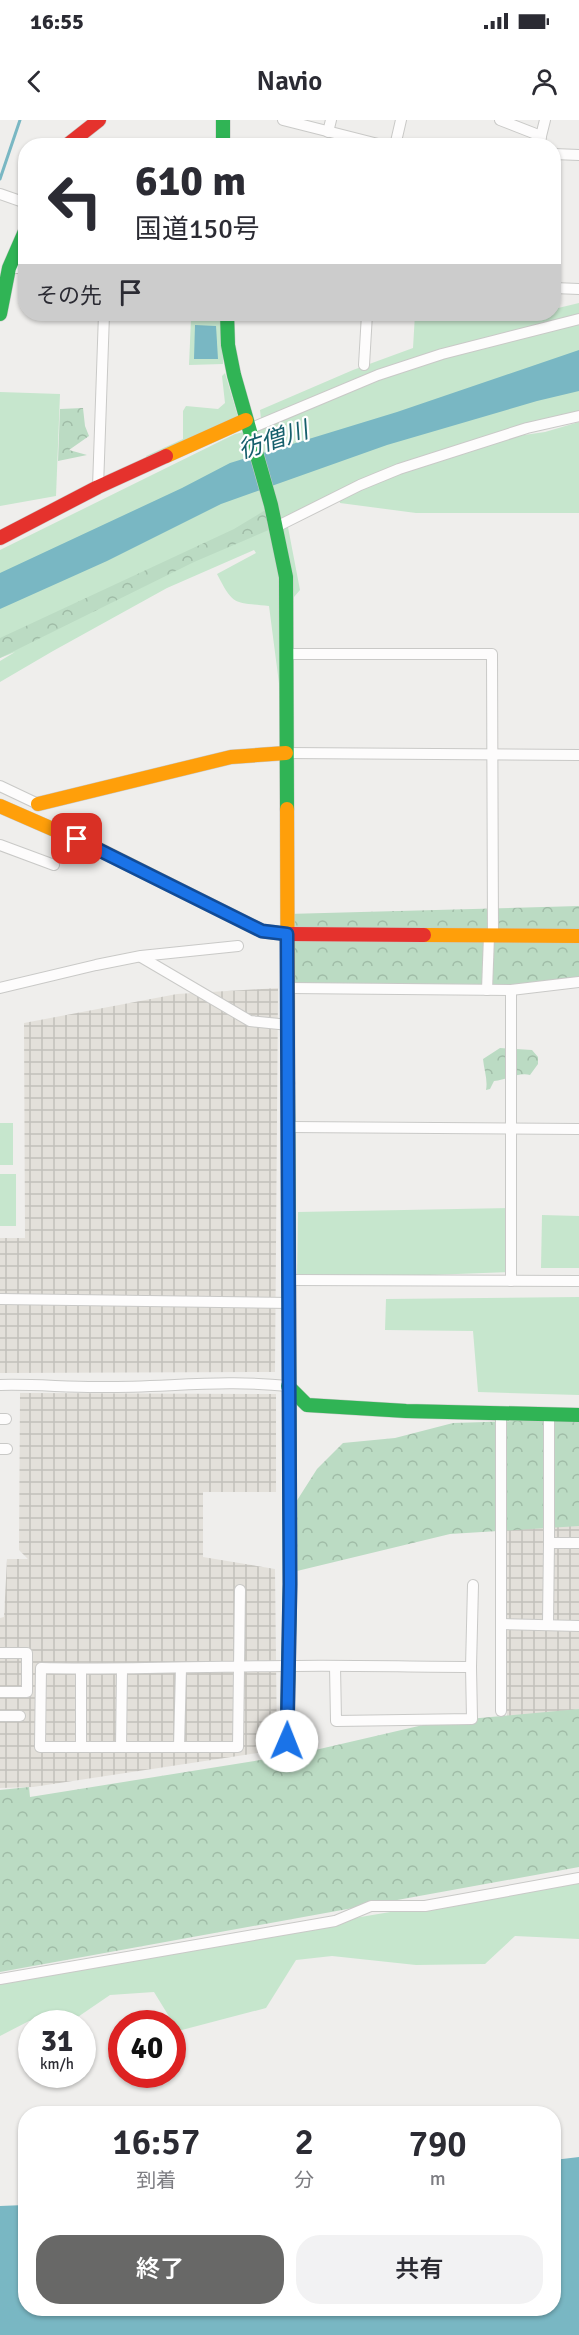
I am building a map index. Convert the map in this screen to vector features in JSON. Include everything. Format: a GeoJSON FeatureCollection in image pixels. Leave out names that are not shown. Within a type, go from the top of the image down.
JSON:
{"type":"FeatureCollection","features":[{"type":"Feature","properties":{"kind":"main road"},"geometry":{"type":"LineString","coordinates":[[76,138],[99,120]]}},
{"type":"Feature","properties":{"kind":"main road"},"geometry":{"type":"LineString","coordinates":[[223,120],[223,138]]}},
{"type":"Feature","properties":{"kind":"main road"},"geometry":{"type":"LineString","coordinates":[[0,314],[9,268],[18,247]]}},
{"type":"Feature","properties":{"kind":"main road"},"geometry":{"type":"LineString","coordinates":[[227,321],[228,346],[248,427],[278,526],[286,577],[290,1280],[288,1386],[290,1584],[287,1741]]}},
{"type":"Feature","properties":{"kind":"main road"},"geometry":{"type":"LineString","coordinates":[[0,538],[98,487],[248,427]]}},
{"type":"Feature","properties":{"kind":"main road"},"geometry":{"type":"LineString","coordinates":[[38,804],[231,758],[286,753]]}},
{"type":"Feature","properties":{"kind":"main road"},"geometry":{"type":"LineString","coordinates":[[0,806],[96,848],[262,931],[287,934],[579,936]]}},
{"type":"Feature","properties":{"kind":"main road"},"geometry":{"type":"LineString","coordinates":[[288,1386],[307,1405],[501,1414],[579,1415]]}},
{"type":"Feature","properties":{"kind":"street"},"geometry":{"type":"LineString","coordinates":[[283,120],[353,138]]}},
{"type":"Feature","properties":{"kind":"street"},"geometry":{"type":"LineString","coordinates":[[328,132],[331,120]]}},
{"type":"Feature","properties":{"kind":"street"},"geometry":{"type":"LineString","coordinates":[[397,138],[402,120]]}},
{"type":"Feature","properties":{"kind":"street"},"geometry":{"type":"LineString","coordinates":[[500,120],[535,138]]}},
{"type":"Feature","properties":{"kind":"street"},"geometry":{"type":"LineString","coordinates":[[542,138],[545,120]]}},
{"type":"Feature","properties":{"kind":"street"},"geometry":{"type":"LineString","coordinates":[[561,154],[579,155]]}},
{"type":"Feature","properties":{"kind":"street"},"geometry":{"type":"LineString","coordinates":[[0,194],[18,200]]}},
{"type":"Feature","properties":{"kind":"street"},"geometry":{"type":"LineString","coordinates":[[9,268],[18,268]]}},
{"type":"Feature","properties":{"kind":"street"},"geometry":{"type":"LineString","coordinates":[[561,288],[579,289]]}},
{"type":"Feature","properties":{"kind":"street"},"geometry":{"type":"LineString","coordinates":[[248,427],[389,372],[486,342],[579,319]]}},
{"type":"Feature","properties":{"kind":"street"},"geometry":{"type":"LineString","coordinates":[[98,487],[104,321]]}},
{"type":"Feature","properties":{"kind":"street"},"geometry":{"type":"LineString","coordinates":[[364,365],[367,321]]}},
{"type":"Feature","properties":{"kind":"street"},"geometry":{"type":"LineString","coordinates":[[278,526],[360,485],[399,469],[527,428],[579,416]]}},
{"type":"Feature","properties":{"kind":"street"},"geometry":{"type":"LineString","coordinates":[[286,654],[492,654],[491,936],[487,990]]}},
{"type":"Feature","properties":{"kind":"street"},"geometry":{"type":"LineString","coordinates":[[286,753],[579,755]]}},
{"type":"Feature","properties":{"kind":"street"},"geometry":{"type":"LineString","coordinates":[[0,786],[38,804]]}},
{"type":"Feature","properties":{"kind":"street"},"geometry":{"type":"LineString","coordinates":[[0,845],[54,865]]}},
{"type":"Feature","properties":{"kind":"street"},"geometry":{"type":"LineString","coordinates":[[0,988],[141,956],[238,946]]}},
{"type":"Feature","properties":{"kind":"street"},"geometry":{"type":"LineString","coordinates":[[141,956],[250,1021],[289,1025]]}},
{"type":"Feature","properties":{"kind":"street"},"geometry":{"type":"LineString","coordinates":[[288,988],[511,990],[579,982]]}},
{"type":"Feature","properties":{"kind":"street"},"geometry":{"type":"LineString","coordinates":[[511,990],[511,1281]]}},
{"type":"Feature","properties":{"kind":"street"},"geometry":{"type":"LineString","coordinates":[[289,1127],[579,1129]]}},
{"type":"Feature","properties":{"kind":"street"},"geometry":{"type":"LineString","coordinates":[[290,1280],[579,1281]]}},
{"type":"Feature","properties":{"kind":"street"},"geometry":{"type":"LineString","coordinates":[[0,1299],[290,1303]]}},
{"type":"Feature","properties":{"kind":"street"},"geometry":{"type":"LineString","coordinates":[[0,1385],[41,1384],[95,1387],[260,1383],[288,1386]]}},
{"type":"Feature","properties":{"kind":"street"},"geometry":{"type":"LineString","coordinates":[[501,1414],[501,1711]]}},
{"type":"Feature","properties":{"kind":"street"},"geometry":{"type":"LineString","coordinates":[[549,1415],[549,1623]]}},
{"type":"Feature","properties":{"kind":"street"},"geometry":{"type":"LineString","coordinates":[[549,1543],[579,1543]]}},
{"type":"Feature","properties":{"kind":"street"},"geometry":{"type":"LineString","coordinates":[[335,1666],[336,1721],[471,1719],[473,1585]]}},
{"type":"Feature","properties":{"kind":"street"},"geometry":{"type":"LineString","coordinates":[[240,1590],[240,1667],[238,1747],[40,1747],[40,1668],[122,1670],[181,1668],[240,1667],[287,1666],[471,1667]]}},
{"type":"Feature","properties":{"kind":"street"},"geometry":{"type":"LineString","coordinates":[[501,1624],[549,1623],[579,1626]]}},
{"type":"Feature","properties":{"kind":"street"},"geometry":{"type":"LineString","coordinates":[[0,1653],[27,1653],[27,1692],[0,1692]]}},
{"type":"Feature","properties":{"kind":"street"},"geometry":{"type":"LineString","coordinates":[[179,1747],[181,1668]]}},
{"type":"Feature","properties":{"kind":"street"},"geometry":{"type":"LineString","coordinates":[[81,1669],[81,1747]]}},
{"type":"Feature","properties":{"kind":"street"},"geometry":{"type":"LineString","coordinates":[[121,1747],[122,1670]]}},
{"type":"Feature","properties":{"kind":"street"},"geometry":{"type":"LineString","coordinates":[[0,1716],[20,1716]]}},
{"type":"Feature","properties":{"kind":"street"},"geometry":{"type":"LineString","coordinates":[[0,1979],[335,1921],[370,1906],[425,1906],[579,1878]]}},
{"type":"Feature","properties":{"kind":"shaded area"},"geometry":{"type":"Polygon","coordinates":[[[278,988],[275,1372],[0,1373],[0,1238],[25,1238],[24,1023],[177,994],[278,988]]]}},
{"type":"Feature","properties":{"kind":"shaded area"},"geometry":{"type":"Polygon","coordinates":[[[20,1393],[276,1394],[276,1492],[203,1492],[203,1557],[275,1569],[277,1750],[33,1787],[0,1788],[0,1618],[4,1617],[7,1559],[28,1559],[19,1550],[20,1393]]]}},
{"type":"Feature","properties":{"kind":"shaded area"},"geometry":{"type":"Polygon","coordinates":[[[579,1423],[579,1709],[507,1720],[506,1424],[579,1423]]]}},
{"type":"Feature","properties":{"kind":"green space"},"geometry":{"type":"Polygon","coordinates":[[[579,303],[579,417],[510,437],[545,432],[579,422],[579,513],[416,513],[340,503],[339,496],[287,522],[300,590],[294,597],[292,747],[280,691],[269,606],[236,601],[227,592],[217,574],[256,553],[254,550],[167,588],[0,682],[0,661],[15,652],[0,658],[0,550],[235,434],[262,428],[260,410],[353,370],[413,348],[415,321],[561,321],[561,307],[579,303]]]}},
{"type":"Feature","properties":{"kind":"green space"},"geometry":{"type":"Polygon","coordinates":[[[191,321],[222,321],[223,364],[189,365],[191,321]]]}},
{"type":"Feature","properties":{"kind":"green space"},"geometry":{"type":"Polygon","coordinates":[[[225,373],[238,417],[148,460],[146,456],[183,439],[183,411],[186,406],[218,409],[225,403],[222,376],[225,373]]]}},
{"type":"Feature","properties":{"kind":"green space"},"geometry":{"type":"Polygon","coordinates":[[[0,392],[60,394],[56,496],[0,506],[0,392]]]}},
{"type":"Feature","properties":{"kind":"green space"},"geometry":{"type":"Polygon","coordinates":[[[83,408],[85,426],[89,436],[69,450],[87,455],[58,461],[60,409],[83,408]]]}},
{"type":"Feature","properties":{"kind":"green space"},"geometry":{"type":"Polygon","coordinates":[[[272,506],[278,526],[194,562],[0,658],[0,638],[234,529],[272,506]]]}},
{"type":"Feature","properties":{"kind":"green space"},"geometry":{"type":"Polygon","coordinates":[[[579,906],[579,980],[511,986],[289,988],[287,914],[579,906]]]}},
{"type":"Feature","properties":{"kind":"green space"},"geometry":{"type":"Polygon","coordinates":[[[500,1048],[532,1050],[538,1057],[538,1064],[530,1075],[494,1081],[490,1089],[486,1090],[483,1059],[500,1048]]]}},
{"type":"Feature","properties":{"kind":"green space"},"geometry":{"type":"Polygon","coordinates":[[[0,1123],[13,1123],[13,1165],[0,1165],[0,1123]]]}},
{"type":"Feature","properties":{"kind":"green space"},"geometry":{"type":"Polygon","coordinates":[[[0,1174],[16,1174],[16,1226],[0,1226],[0,1174]]]}},
{"type":"Feature","properties":{"kind":"green space"},"geometry":{"type":"Polygon","coordinates":[[[511,1208],[511,1272],[297,1280],[298,1212],[511,1208]]]}},
{"type":"Feature","properties":{"kind":"green space"},"geometry":{"type":"Polygon","coordinates":[[[542,1215],[579,1216],[579,1268],[541,1268],[542,1215]]]}},
{"type":"Feature","properties":{"kind":"green space"},"geometry":{"type":"Polygon","coordinates":[[[579,1297],[579,1395],[478,1392],[473,1331],[385,1330],[386,1299],[579,1297]]]}},
{"type":"Feature","properties":{"kind":"green space"},"geometry":{"type":"Polygon","coordinates":[[[579,1419],[579,1526],[450,1534],[297,1571],[289,1513],[317,1469],[343,1443],[395,1438],[453,1423],[579,1419]]]}},
{"type":"Feature","properties":{"kind":"green space"},"geometry":{"type":"Polygon","coordinates":[[[579,1709],[579,1867],[0,1972],[0,1790],[29,1787],[30,1797],[298,1754],[436,1722],[579,1709]]]}},
{"type":"Feature","properties":{"kind":"green space"},"geometry":{"type":"Polygon","coordinates":[[[579,1880],[579,1939],[515,1936],[485,1964],[416,1965],[332,1956],[296,1960],[266,2008],[186,2029],[186,2010],[165,2010],[154,1992],[110,1995],[88,2010],[18,2010],[18,2027],[0,2036],[0,1978],[579,1880]]]}},
{"type":"Feature","properties":{"kind":"water"},"geometry":{"type":"Polygon","coordinates":[[[195,325],[216,326],[218,359],[194,359],[195,325]]]}},
{"type":"Feature","properties":{"kind":"water"},"geometry":{"type":"Polygon","coordinates":[[[579,350],[579,391],[387,445],[221,504],[107,561],[0,609],[0,573],[182,488],[230,463],[397,412],[579,350]]]}},
{"type":"Feature","properties":{"kind":"water"},"geometry":{"type":"Polygon","coordinates":[[[579,2157],[579,2335],[0,2335],[0,2206],[18,2205],[18,2316],[561,2316],[561,2159],[579,2157]]]}},
{"type":"Feature","properties":{"kind":"waterway"},"geometry":{"type":"LineString","coordinates":[[0,179],[20,120]]}},
{"type":"Feature","properties":{"kind":"traffic: fast"},"geometry":{"type":"LineString","coordinates":[[223,120],[223,138]]}},
{"type":"Feature","properties":{"kind":"traffic: fast"},"geometry":{"type":"LineString","coordinates":[[0,314],[9,268],[18,247]]}},
{"type":"Feature","properties":{"kind":"traffic: fast"},"geometry":{"type":"LineString","coordinates":[[227,321],[228,345],[234,375],[271,505],[286,577],[287,809]]}},
{"type":"Feature","properties":{"kind":"traffic: fast"},"geometry":{"type":"LineString","coordinates":[[287,1741],[290,1584],[288,1083]]}},
{"type":"Feature","properties":{"kind":"traffic: fast"},"geometry":{"type":"LineString","coordinates":[[288,1386],[307,1405],[406,1411],[579,1415]]}},
{"type":"Feature","properties":{"kind":"traffic: slow"},"geometry":{"type":"LineString","coordinates":[[166,456],[246,420]]}},
{"type":"Feature","properties":{"kind":"traffic: slow"},"geometry":{"type":"LineString","coordinates":[[38,804],[231,757],[286,753]]}},
{"type":"Feature","properties":{"kind":"traffic: slow"},"geometry":{"type":"LineString","coordinates":[[0,806],[96,848],[262,931],[287,934]]}},
{"type":"Feature","properties":{"kind":"traffic: slow"},"geometry":{"type":"LineString","coordinates":[[287,809],[288,1083]]}},
{"type":"Feature","properties":{"kind":"traffic: slow"},"geometry":{"type":"LineString","coordinates":[[424,935],[579,936]]}},
{"type":"Feature","properties":{"kind":"traffic: jam"},"geometry":{"type":"LineString","coordinates":[[76,138],[99,120]]}},
{"type":"Feature","properties":{"kind":"traffic: jam"},"geometry":{"type":"LineString","coordinates":[[0,538],[98,487],[166,456]]}},
{"type":"Feature","properties":{"kind":"traffic: jam"},"geometry":{"type":"LineString","coordinates":[[287,934],[424,935]]}},
{"type":"Feature","properties":{"kind":"route"},"geometry":{"type":"LineString","coordinates":[[77,839],[262,931],[287,934],[290,1584],[287,1741]]}},
{"type":"Feature","properties":{"kind":"water label","name":"彷僧川"},"geometry":{"type":"Point","coordinates":[273,440]}}]}
